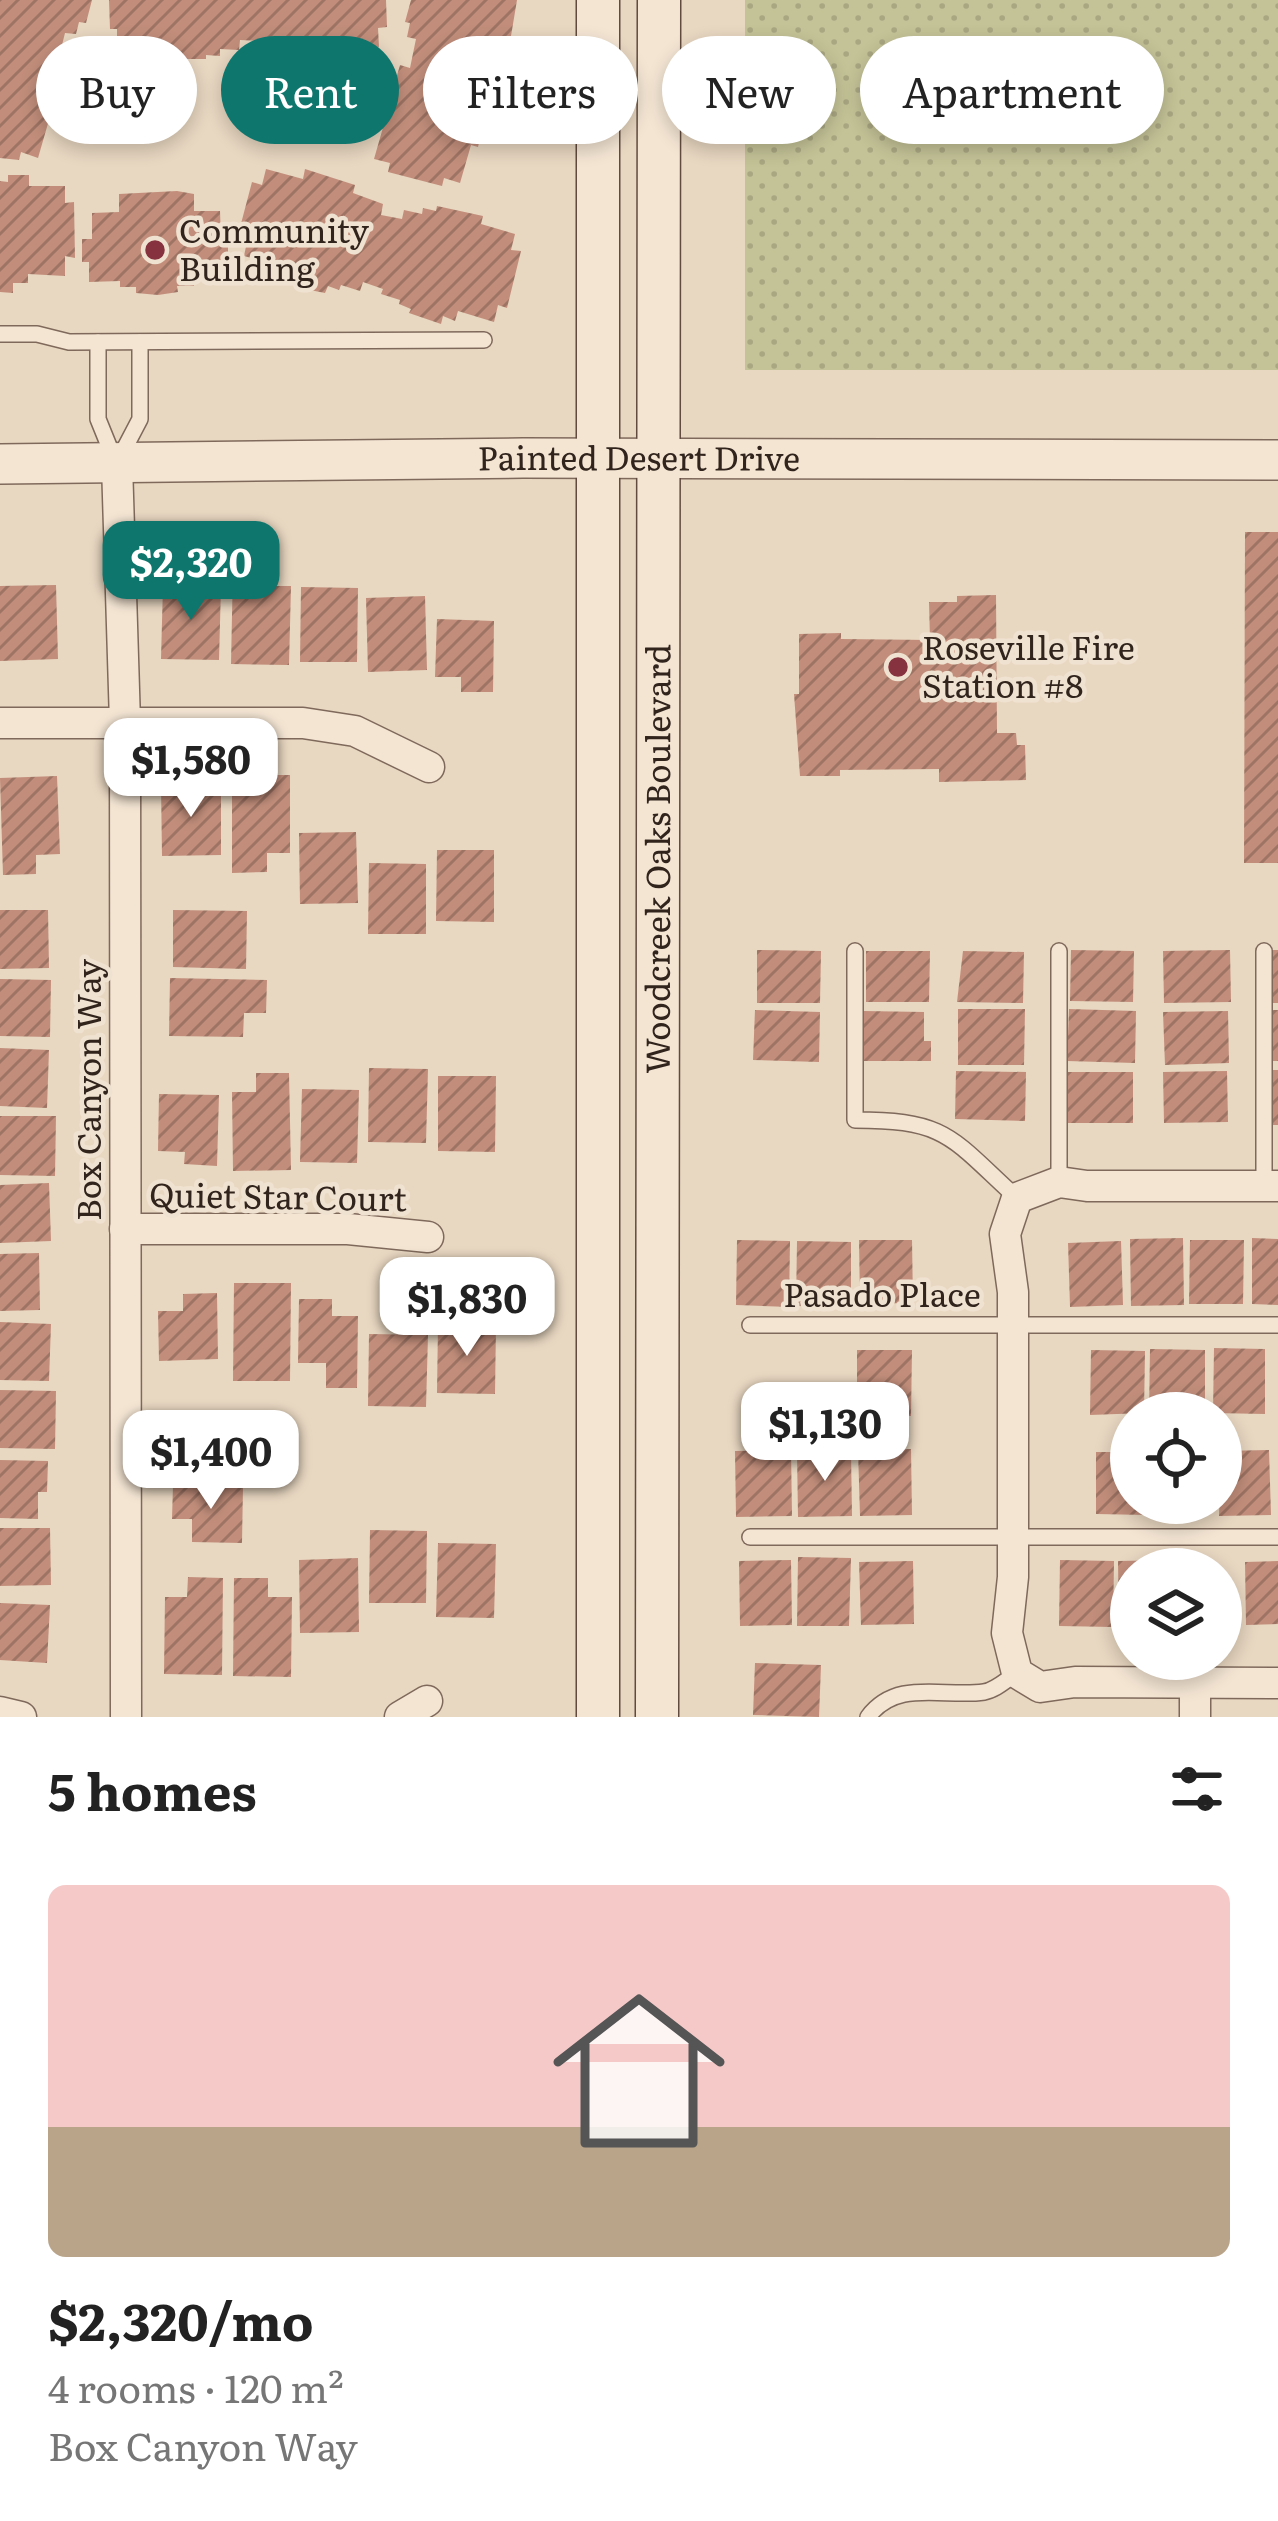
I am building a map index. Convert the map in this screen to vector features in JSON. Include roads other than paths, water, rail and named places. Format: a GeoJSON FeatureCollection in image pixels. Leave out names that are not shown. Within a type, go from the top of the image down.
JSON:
{"type":"FeatureCollection","features":[{"type":"Feature","properties":{"kind":"main road","name":"Woodcreek Oaks Boulevard"},"geometry":{"type":"LineString","coordinates":[[598,0],[598,1717]]}},
{"type":"Feature","properties":{"kind":"main road","name":"Woodcreek Oaks Boulevard"},"geometry":{"type":"LineString","coordinates":[[657,1717],[659,0]]}},
{"type":"Feature","properties":{"kind":"street","name":"Painted Desert Drive"},"geometry":{"type":"LineString","coordinates":[[0,464],[1278,460]]}},
{"type":"Feature","properties":{"kind":"street","name":"Box Canyon Way"},"geometry":{"type":"LineString","coordinates":[[117,464],[125,722],[126,1717]]}},
{"type":"Feature","properties":{"kind":"street"},"geometry":{"type":"LineString","coordinates":[[0,722],[303,723],[356,731],[429,767]]}},
{"type":"Feature","properties":{"kind":"street"},"geometry":{"type":"LineString","coordinates":[[1271,1186],[1059,1182],[1016,1198],[1005,1234],[1013,1325],[1013,1537],[1007,1634],[1017,1673],[1040,1687],[1075,1682],[1278,1683]]}},
{"type":"Feature","properties":{"kind":"street","name":"Quiet Star Court"},"geometry":{"type":"LineString","coordinates":[[125,1229],[348,1229],[428,1237]]}},
{"type":"Feature","properties":{"kind":"street"},"geometry":{"type":"LineString","coordinates":[[1195,1683],[1195,1717]]}},
{"type":"Feature","properties":{"kind":"street"},"geometry":{"type":"LineString","coordinates":[[400,1717],[427,1700]]}},
{"type":"Feature","properties":{"kind":"street"},"geometry":{"type":"LineString","coordinates":[[0,1712],[21,1717]]}},
{"type":"Feature","properties":{"kind":"lane"},"geometry":{"type":"LineString","coordinates":[[0,334],[98,342],[484,340]]}},
{"type":"Feature","properties":{"kind":"lane"},"geometry":{"type":"LineString","coordinates":[[98,342],[98,419],[117,464]]}},
{"type":"Feature","properties":{"kind":"lane"},"geometry":{"type":"LineString","coordinates":[[117,464],[140,419],[140,342]]}},
{"type":"Feature","properties":{"kind":"lane"},"geometry":{"type":"LineString","coordinates":[[855,951],[855,1120],[903,1120],[929,1126],[947,1135],[1016,1198]]}},
{"type":"Feature","properties":{"kind":"lane"},"geometry":{"type":"LineString","coordinates":[[1059,951],[1059,1182]]}},
{"type":"Feature","properties":{"kind":"lane"},"geometry":{"type":"LineString","coordinates":[[1264,951],[1271,1186]]}},
{"type":"Feature","properties":{"kind":"lane","name":"Pasado Place"},"geometry":{"type":"LineString","coordinates":[[750,1325],[1278,1325]]}},
{"type":"Feature","properties":{"kind":"lane"},"geometry":{"type":"LineString","coordinates":[[750,1537],[1278,1537]]}},
{"type":"Feature","properties":{"kind":"lane"},"geometry":{"type":"LineString","coordinates":[[868,1717],[892,1696],[989,1692],[1017,1673]]}},
{"type":"Feature","properties":{"kind":"place","name":"Community Building"},"geometry":{"type":"Point","coordinates":[155,250]}},
{"type":"Feature","properties":{"kind":"place","name":"Roseville Fire Station #8"},"geometry":{"type":"Point","coordinates":[898,667]}}]}
